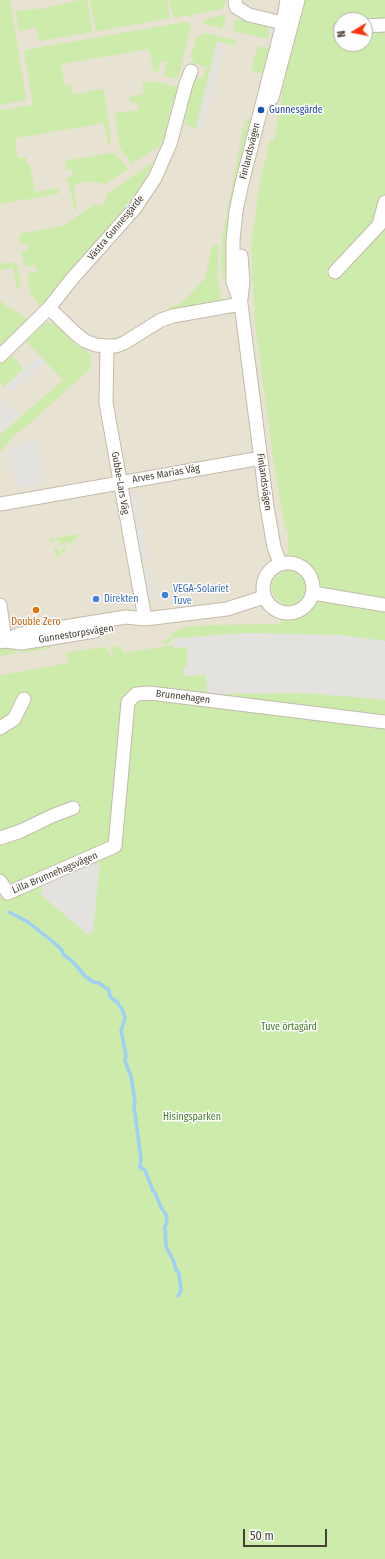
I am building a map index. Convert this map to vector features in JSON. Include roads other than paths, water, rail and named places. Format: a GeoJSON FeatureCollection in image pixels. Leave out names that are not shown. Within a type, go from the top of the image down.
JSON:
{"type":"FeatureCollection","features":[{"type":"Feature","properties":{"kind":"street"},"geometry":{"type":"LineString","coordinates":[[235,0],[236,7],[249,15],[283,23]]}},
{"type":"Feature","properties":{"kind":"street","name":"Finlandsvägen"},"geometry":{"type":"LineString","coordinates":[[241,304],[233,282],[233,240],[236,211],[252,141],[283,23],[287,0]]}},
{"type":"Feature","properties":{"kind":"street","name":"Finlandsvägen"},"geometry":{"type":"LineString","coordinates":[[280,563],[274,547],[241,304],[243,281],[241,260],[244,215],[257,155],[298,0]]}},
{"type":"Feature","properties":{"kind":"street"},"geometry":{"type":"LineString","coordinates":[[373,26],[385,25]]}},
{"type":"Feature","properties":{"kind":"street","name":"Västra Gunnesgärde"},"geometry":{"type":"LineString","coordinates":[[0,356],[49,308],[71,280],[135,208],[155,178],[170,144],[186,84],[191,71]]}},
{"type":"Feature","properties":{"kind":"street"},"geometry":{"type":"LineString","coordinates":[[335,272],[382,228],[385,202]]}},
{"type":"Feature","properties":{"kind":"street"},"geometry":{"type":"LineString","coordinates":[[49,308],[85,341],[96,345],[116,346],[124,343],[161,320],[173,316],[241,304]]}},
{"type":"Feature","properties":{"kind":"street","name":"Gubbe-Lars Väg"},"geometry":{"type":"LineString","coordinates":[[108,346],[106,403],[145,619]]}},
{"type":"Feature","properties":{"kind":"street","name":"Arves Marias Väg"},"geometry":{"type":"LineString","coordinates":[[0,504],[261,458]]}},
{"type":"Feature","properties":{"kind":"street"},"geometry":{"type":"LineString","coordinates":[[290,562],[305,569],[311,578],[312,593],[310,600],[303,608],[293,613],[282,613],[272,608],[264,597],[262,589],[264,578],[270,569],[280,563],[290,562]]}},
{"type":"Feature","properties":{"kind":"street"},"geometry":{"type":"LineString","coordinates":[[312,593],[385,605]]}},
{"type":"Feature","properties":{"kind":"street","name":"Gunnestorpsvägen"},"geometry":{"type":"LineString","coordinates":[[3,641],[21,643],[127,626],[145,619],[227,609],[264,597]]}},
{"type":"Feature","properties":{"kind":"street"},"geometry":{"type":"LineString","coordinates":[[0,605],[3,641]]}},
{"type":"Feature","properties":{"kind":"street","name":"Brunnehagen"},"geometry":{"type":"LineString","coordinates":[[115,846],[128,702],[136,694],[150,693],[385,722]]}},
{"type":"Feature","properties":{"kind":"street"},"geometry":{"type":"LineString","coordinates":[[0,728],[14,719],[24,700]]}},
{"type":"Feature","properties":{"kind":"street"},"geometry":{"type":"LineString","coordinates":[[0,838],[21,831],[73,808]]}},
{"type":"Feature","properties":{"kind":"street","name":"Lilla Brunnehagsvägen"},"geometry":{"type":"LineString","coordinates":[[0,880],[8,893],[115,846]]}},
{"type":"Feature","properties":{"kind":"waterway"},"geometry":{"type":"LineString","coordinates":[[9,912],[28,922],[61,949],[64,955],[72,961],[85,976],[109,990],[110,997],[117,1002],[123,1011],[125,1018],[121,1031],[126,1055],[125,1061],[131,1076],[135,1102],[134,1106],[141,1159],[140,1167],[145,1170],[153,1191],[166,1214],[166,1246],[174,1262],[176,1270],[179,1273],[181,1291],[178,1296]]}},
{"type":"Feature","properties":{"kind":"place","name":"Gunnesgärde"},"geometry":{"type":"Point","coordinates":[261,110]}},
{"type":"Feature","properties":{"kind":"place","name":"VEGA-Solariet Tuve"},"geometry":{"type":"Point","coordinates":[165,595]}},
{"type":"Feature","properties":{"kind":"place","name":"Direkten"},"geometry":{"type":"Point","coordinates":[96,599]}},
{"type":"Feature","properties":{"kind":"place","name":"Double Zero"},"geometry":{"type":"Point","coordinates":[36,610]}},
{"type":"Feature","properties":{"kind":"park label","name":"Tuve örtagård"},"geometry":{"type":"Point","coordinates":[289,1027]}},
{"type":"Feature","properties":{"kind":"park label","name":"Hisingsparken"},"geometry":{"type":"Point","coordinates":[192,1117]}}]}
